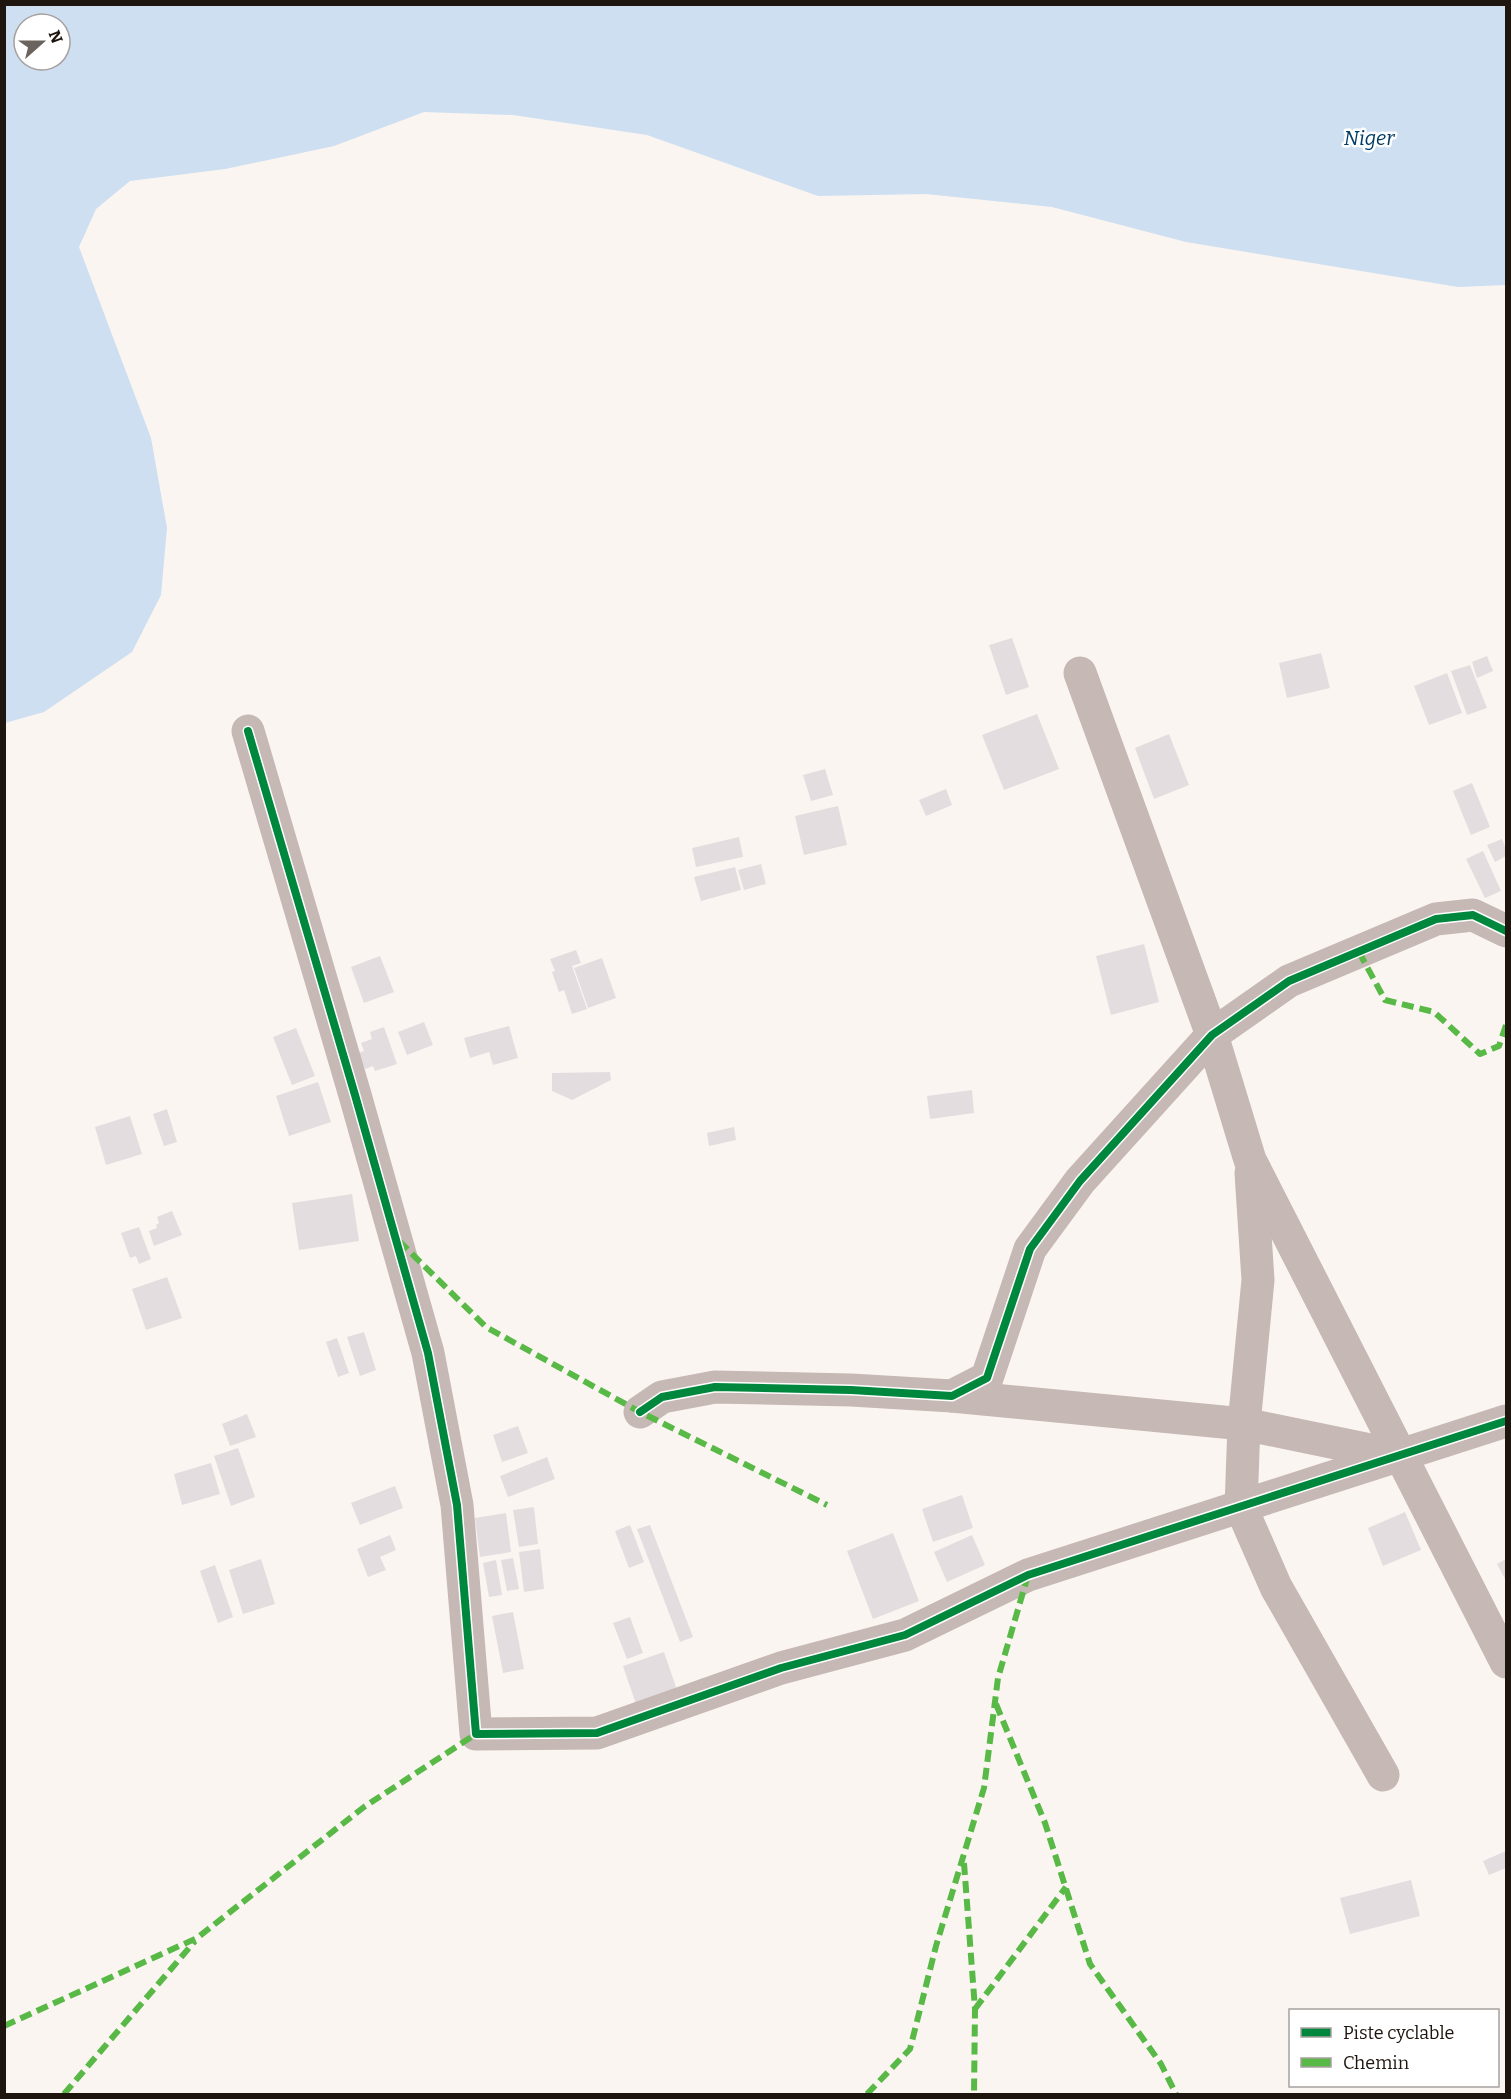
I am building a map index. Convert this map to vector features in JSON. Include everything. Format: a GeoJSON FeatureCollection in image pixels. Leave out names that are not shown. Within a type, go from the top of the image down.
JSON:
{"type":"FeatureCollection","features":[{"type":"Feature","properties":{"kind":"street"},"geometry":{"type":"LineString","coordinates":[[1080,673],[1212,1035],[1250,1160],[1506,1662]]}},
{"type":"Feature","properties":{"kind":"street"},"geometry":{"type":"LineString","coordinates":[[248,731],[356,1095],[428,1353],[457,1505],[476,1734],[597,1733],[781,1668],[904,1635],[1028,1575],[1506,1421]]}},
{"type":"Feature","properties":{"kind":"street"},"geometry":{"type":"LineString","coordinates":[[952,1395],[987,1378],[1030,1249],[1036,1240],[1080,1181],[1212,1035],[1289,981],[1436,919],[1473,915],[1506,931]]}},
{"type":"Feature","properties":{"kind":"street"},"geometry":{"type":"LineString","coordinates":[[1250,1160],[1258,1280],[1244,1424],[1241,1507],[1276,1587],[1383,1775]]}},
{"type":"Feature","properties":{"kind":"street"},"geometry":{"type":"LineString","coordinates":[[640,1412],[662,1398],[716,1387],[952,1395],[1244,1424],[1401,1456]]}},
{"type":"Feature","properties":{"kind":"water","name":"Niger"},"geometry":{"type":"Polygon","coordinates":[[[5,4],[1506,5],[1506,285],[1458,287],[1186,242],[1052,207],[926,194],[818,196],[647,135],[513,115],[424,112],[334,146],[225,169],[130,181],[96,209],[79,247],[151,438],[167,528],[161,595],[132,652],[44,712],[5,723],[5,4]]]}},
{"type":"Feature","properties":{"kind":"building"},"geometry":{"type":"Polygon","coordinates":[[[1012,638],[1029,687],[1006,695],[989,645],[1012,638]]]}},
{"type":"Feature","properties":{"kind":"building"},"geometry":{"type":"Polygon","coordinates":[[[1321,653],[1330,688],[1287,698],[1279,663],[1321,653]]]}},
{"type":"Feature","properties":{"kind":"building"},"geometry":{"type":"Polygon","coordinates":[[[1487,656],[1493,671],[1477,678],[1472,662],[1487,656]]]}},
{"type":"Feature","properties":{"kind":"building"},"geometry":{"type":"Polygon","coordinates":[[[1470,665],[1487,708],[1467,715],[1451,671],[1470,665]]]}},
{"type":"Feature","properties":{"kind":"building"},"geometry":{"type":"Polygon","coordinates":[[[1447,673],[1462,713],[1429,725],[1414,686],[1447,673]]]}},
{"type":"Feature","properties":{"kind":"building"},"geometry":{"type":"Polygon","coordinates":[[[1037,714],[1059,769],[1004,790],[982,735],[1037,714]]]}},
{"type":"Feature","properties":{"kind":"building"},"geometry":{"type":"Polygon","coordinates":[[[1169,734],[1189,785],[1154,799],[1135,748],[1169,734]]]}},
{"type":"Feature","properties":{"kind":"building"},"geometry":{"type":"Polygon","coordinates":[[[825,769],[833,795],[811,801],[803,775],[825,769]]]}},
{"type":"Feature","properties":{"kind":"building"},"geometry":{"type":"Polygon","coordinates":[[[1472,783],[1490,827],[1471,835],[1453,791],[1472,783]]]}},
{"type":"Feature","properties":{"kind":"building"},"geometry":{"type":"Polygon","coordinates":[[[946,789],[952,805],[926,816],[919,800],[946,789]]]}},
{"type":"Feature","properties":{"kind":"building"},"geometry":{"type":"Polygon","coordinates":[[[838,806],[847,845],[804,855],[795,816],[838,806]]]}},
{"type":"Feature","properties":{"kind":"building"},"geometry":{"type":"Polygon","coordinates":[[[739,837],[743,857],[696,867],[692,848],[739,837]]]}},
{"type":"Feature","properties":{"kind":"building"},"geometry":{"type":"Polygon","coordinates":[[[1502,839],[1506,856],[1495,862],[1487,845],[1502,839]]]}},
{"type":"Feature","properties":{"kind":"building"},"geometry":{"type":"Polygon","coordinates":[[[1483,851],[1501,891],[1485,898],[1466,859],[1483,851]]]}},
{"type":"Feature","properties":{"kind":"building"},"geometry":{"type":"Polygon","coordinates":[[[761,864],[766,884],[744,890],[738,870],[761,864]]]}},
{"type":"Feature","properties":{"kind":"building"},"geometry":{"type":"Polygon","coordinates":[[[735,867],[741,890],[701,901],[694,877],[735,867]]]}},
{"type":"Feature","properties":{"kind":"building"},"geometry":{"type":"Polygon","coordinates":[[[1144,944],[1159,1002],[1111,1015],[1096,956],[1144,944]]]}},
{"type":"Feature","properties":{"kind":"building"},"geometry":{"type":"Polygon","coordinates":[[[576,950],[581,963],[572,966],[587,1009],[572,1014],[564,990],[559,992],[550,959],[576,950]]]}},
{"type":"Feature","properties":{"kind":"building"},"geometry":{"type":"Polygon","coordinates":[[[380,956],[394,992],[364,1003],[351,967],[380,956]]]}},
{"type":"Feature","properties":{"kind":"building"},"geometry":{"type":"Polygon","coordinates":[[[602,958],[616,998],[588,1008],[574,968],[602,958]]]}},
{"type":"Feature","properties":{"kind":"building"},"geometry":{"type":"Polygon","coordinates":[[[424,1022],[433,1045],[407,1055],[398,1032],[424,1022]]]}},
{"type":"Feature","properties":{"kind":"building"},"geometry":{"type":"Polygon","coordinates":[[[509,1026],[518,1058],[493,1065],[489,1052],[470,1058],[464,1038],[509,1026]]]}},
{"type":"Feature","properties":{"kind":"building"},"geometry":{"type":"Polygon","coordinates":[[[384,1027],[397,1064],[375,1071],[373,1066],[365,1069],[358,1053],[364,1051],[361,1043],[372,1039],[370,1032],[384,1027]]]}},
{"type":"Feature","properties":{"kind":"building"},"geometry":{"type":"Polygon","coordinates":[[[296,1028],[315,1076],[292,1085],[273,1037],[296,1028]]]}},
{"type":"Feature","properties":{"kind":"building"},"geometry":{"type":"Polygon","coordinates":[[[610,1072],[611,1080],[572,1100],[552,1091],[552,1073],[610,1072]]]}},
{"type":"Feature","properties":{"kind":"building"},"geometry":{"type":"Polygon","coordinates":[[[318,1082],[331,1122],[289,1136],[276,1096],[318,1082]]]}},
{"type":"Feature","properties":{"kind":"building"},"geometry":{"type":"Polygon","coordinates":[[[972,1090],[974,1113],[930,1119],[927,1096],[972,1090]]]}},
{"type":"Feature","properties":{"kind":"building"},"geometry":{"type":"Polygon","coordinates":[[[167,1109],[177,1142],[164,1146],[153,1114],[167,1109]]]}},
{"type":"Feature","properties":{"kind":"building"},"geometry":{"type":"Polygon","coordinates":[[[130,1116],[142,1154],[106,1165],[95,1127],[130,1116]]]}},
{"type":"Feature","properties":{"kind":"building"},"geometry":{"type":"Polygon","coordinates":[[[734,1127],[736,1140],[709,1146],[707,1133],[734,1127]]]}},
{"type":"Feature","properties":{"kind":"building"},"geometry":{"type":"Polygon","coordinates":[[[352,1194],[359,1241],[299,1250],[292,1203],[352,1194]]]}},
{"type":"Feature","properties":{"kind":"building"},"geometry":{"type":"Polygon","coordinates":[[[172,1211],[182,1235],[154,1246],[149,1231],[157,1228],[156,1225],[159,1223],[157,1217],[172,1211]]]}},
{"type":"Feature","properties":{"kind":"building"},"geometry":{"type":"Polygon","coordinates":[[[139,1227],[151,1259],[139,1264],[136,1256],[130,1258],[121,1233],[139,1227]]]}},
{"type":"Feature","properties":{"kind":"building"},"geometry":{"type":"Polygon","coordinates":[[[167,1277],[182,1318],[146,1330],[132,1289],[167,1277]]]}},
{"type":"Feature","properties":{"kind":"building"},"geometry":{"type":"Polygon","coordinates":[[[364,1332],[376,1370],[360,1376],[347,1337],[364,1332]]]}},
{"type":"Feature","properties":{"kind":"building"},"geometry":{"type":"Polygon","coordinates":[[[337,1338],[349,1373],[338,1377],[326,1342],[337,1338]]]}},
{"type":"Feature","properties":{"kind":"building"},"geometry":{"type":"Polygon","coordinates":[[[247,1414],[256,1437],[230,1446],[222,1424],[247,1414]]]}},
{"type":"Feature","properties":{"kind":"building"},"geometry":{"type":"Polygon","coordinates":[[[518,1426],[528,1453],[502,1462],[493,1435],[518,1426]]]}},
{"type":"Feature","properties":{"kind":"building"},"geometry":{"type":"Polygon","coordinates":[[[238,1448],[255,1497],[231,1506],[214,1456],[238,1448]]]}},
{"type":"Feature","properties":{"kind":"building"},"geometry":{"type":"Polygon","coordinates":[[[547,1457],[555,1479],[508,1497],[500,1476],[547,1457]]]}},
{"type":"Feature","properties":{"kind":"building"},"geometry":{"type":"Polygon","coordinates":[[[211,1463],[220,1494],[182,1505],[174,1474],[211,1463]]]}},
{"type":"Feature","properties":{"kind":"building"},"geometry":{"type":"Polygon","coordinates":[[[395,1486],[403,1508],[360,1525],[351,1503],[395,1486]]]}},
{"type":"Feature","properties":{"kind":"building"},"geometry":{"type":"Polygon","coordinates":[[[962,1495],[973,1528],[933,1542],[922,1509],[962,1495]]]}},
{"type":"Feature","properties":{"kind":"building"},"geometry":{"type":"Polygon","coordinates":[[[534,1507],[538,1544],[519,1547],[513,1510],[534,1507]]]}},
{"type":"Feature","properties":{"kind":"building"},"geometry":{"type":"Polygon","coordinates":[[[1405,1512],[1421,1550],[1383,1566],[1368,1528],[1405,1512]]]}},
{"type":"Feature","properties":{"kind":"building"},"geometry":{"type":"Polygon","coordinates":[[[506,1513],[511,1552],[480,1557],[475,1518],[506,1513]]]}},
{"type":"Feature","properties":{"kind":"building"},"geometry":{"type":"Polygon","coordinates":[[[630,1525],[644,1562],[629,1568],[615,1531],[630,1525]]]}},
{"type":"Feature","properties":{"kind":"building"},"geometry":{"type":"Polygon","coordinates":[[[650,1525],[693,1637],[680,1642],[637,1529],[650,1525]]]}},
{"type":"Feature","properties":{"kind":"building"},"geometry":{"type":"Polygon","coordinates":[[[893,1533],[919,1601],[873,1619],[847,1551],[893,1533]]]}},
{"type":"Feature","properties":{"kind":"building"},"geometry":{"type":"Polygon","coordinates":[[[390,1535],[396,1550],[380,1557],[386,1570],[368,1577],[357,1549],[390,1535]]]}},
{"type":"Feature","properties":{"kind":"building"},"geometry":{"type":"Polygon","coordinates":[[[972,1535],[985,1565],[947,1582],[934,1552],[972,1535]]]}},
{"type":"Feature","properties":{"kind":"building"},"geometry":{"type":"Polygon","coordinates":[[[540,1549],[544,1589],[524,1592],[519,1552],[540,1549]]]}},
{"type":"Feature","properties":{"kind":"building"},"geometry":{"type":"Polygon","coordinates":[[[513,1558],[519,1589],[507,1591],[501,1560],[513,1558]]]}},
{"type":"Feature","properties":{"kind":"building"},"geometry":{"type":"Polygon","coordinates":[[[261,1559],[275,1604],[243,1614],[229,1570],[261,1559]]]}},
{"type":"Feature","properties":{"kind":"building"},"geometry":{"type":"Polygon","coordinates":[[[1506,1559],[1506,1581],[1497,1564],[1506,1559]]]}},
{"type":"Feature","properties":{"kind":"building"},"geometry":{"type":"Polygon","coordinates":[[[496,1560],[502,1595],[489,1597],[483,1563],[496,1560]]]}},
{"type":"Feature","properties":{"kind":"building"},"geometry":{"type":"Polygon","coordinates":[[[215,1565],[233,1617],[218,1623],[200,1571],[215,1565]]]}},
{"type":"Feature","properties":{"kind":"building"},"geometry":{"type":"Polygon","coordinates":[[[513,1612],[524,1669],[503,1673],[492,1616],[513,1612]]]}},
{"type":"Feature","properties":{"kind":"building"},"geometry":{"type":"Polygon","coordinates":[[[630,1617],[643,1653],[627,1659],[613,1623],[630,1617]]]}},
{"type":"Feature","properties":{"kind":"building"},"geometry":{"type":"Polygon","coordinates":[[[664,1652],[678,1693],[637,1707],[623,1666],[664,1652]]]}},
{"type":"Feature","properties":{"kind":"building"},"geometry":{"type":"Polygon","coordinates":[[[1506,1851],[1506,1868],[1489,1875],[1483,1861],[1506,1851]]]}},
{"type":"Feature","properties":{"kind":"building"},"geometry":{"type":"Polygon","coordinates":[[[1411,1880],[1420,1916],[1350,1934],[1340,1898],[1411,1880]]]}},
{"type":"Feature","properties":{"kind":"marked path"},"geometry":{"type":"LineString","coordinates":[[1359,952],[1385,1000],[1434,1012],[1480,1054],[1499,1046],[1506,1025]]}},
{"type":"Feature","properties":{"kind":"marked path"},"geometry":{"type":"LineString","coordinates":[[399,1241],[486,1327],[640,1412],[827,1505]]}},
{"type":"Feature","properties":{"kind":"marked path"},"geometry":{"type":"LineString","coordinates":[[867,2094],[910,2049],[936,1946],[984,1788],[998,1678],[1028,1575]]}},
{"type":"Feature","properties":{"kind":"marked path"},"geometry":{"type":"LineString","coordinates":[[996,1704],[1045,1823],[1090,1964],[1161,2064],[1176,2094]]}},
{"type":"Feature","properties":{"kind":"marked path"},"geometry":{"type":"LineString","coordinates":[[4,2026],[197,1938],[364,1807],[476,1734]]}},
{"type":"Feature","properties":{"kind":"marked path"},"geometry":{"type":"LineString","coordinates":[[964,1863],[975,2009],[974,2094]]}},
{"type":"Feature","properties":{"kind":"marked path"},"geometry":{"type":"LineString","coordinates":[[975,2009],[1066,1887]]}},
{"type":"Feature","properties":{"kind":"marked path"},"geometry":{"type":"LineString","coordinates":[[64,2094],[195,1941]]}},
{"type":"Feature","properties":{"kind":"cycle path"},"geometry":{"type":"LineString","coordinates":[[248,731],[428,1353],[457,1505],[476,1734],[597,1733],[781,1668],[905,1635],[1028,1575],[1506,1421]]}},
{"type":"Feature","properties":{"kind":"cycle path"},"geometry":{"type":"LineString","coordinates":[[640,1412],[662,1397],[715,1387],[851,1390],[952,1396],[987,1378],[1030,1249],[1080,1181],[1212,1035],[1289,981],[1436,919],[1473,915],[1506,931]]}}]}
